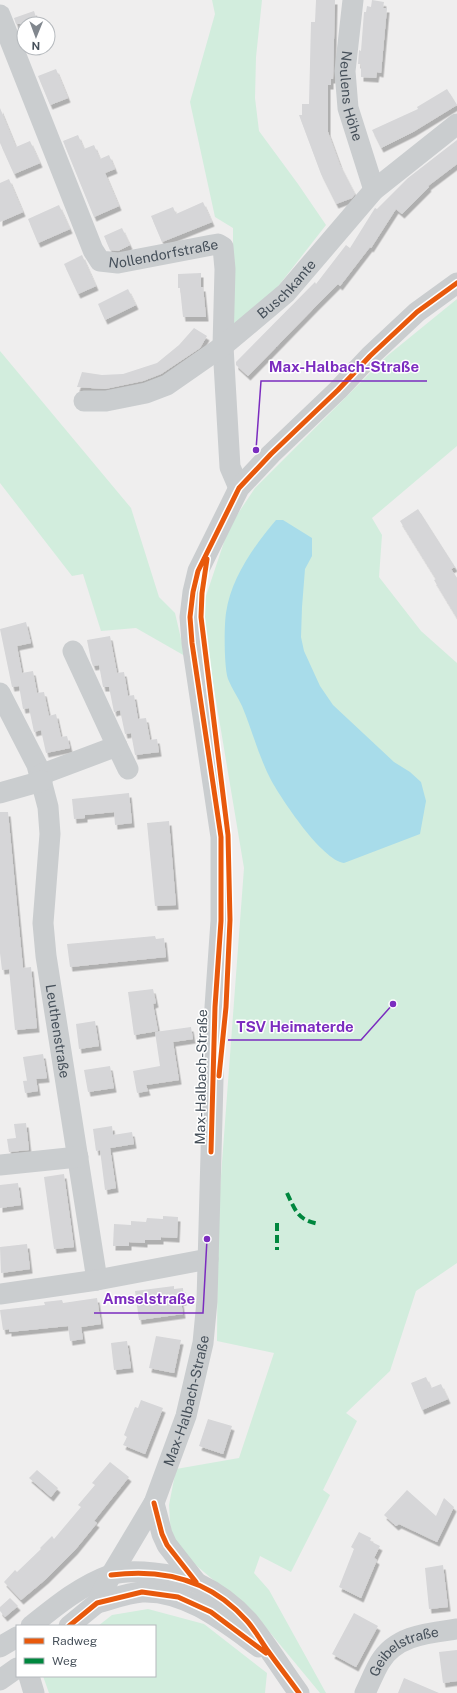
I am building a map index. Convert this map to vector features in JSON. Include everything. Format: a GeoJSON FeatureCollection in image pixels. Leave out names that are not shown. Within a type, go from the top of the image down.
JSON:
{"type":"FeatureCollection","features":[{"type":"Feature","properties":{"kind":"street","name":"Neulens Höhe"},"geometry":{"type":"LineString","coordinates":[[353,0],[345,70],[348,108],[374,190]]}},
{"type":"Feature","properties":{"kind":"street","name":"Nollendorfstraße"},"geometry":{"type":"LineString","coordinates":[[0,15],[93,250],[100,261],[118,263],[218,244],[223,247],[225,269],[223,346],[230,467],[239,488]]}},
{"type":"Feature","properties":{"kind":"street","name":"Buschkante"},"geometry":{"type":"LineString","coordinates":[[84,401],[106,401],[146,393],[167,385],[223,346],[286,293],[374,190],[457,124]]}},
{"type":"Feature","properties":{"kind":"street","name":"Max-Halbach-Straße"},"geometry":{"type":"LineString","coordinates":[[70,1625],[97,1603],[111,1575],[154,1503],[186,1416],[203,1343],[207,1301],[215,1007],[221,921],[221,838],[192,643],[190,617],[193,592],[198,571],[209,551],[228,507],[239,488],[271,454],[338,390],[376,350],[417,312],[457,283]]}},
{"type":"Feature","properties":{"kind":"street"},"geometry":{"type":"LineString","coordinates":[[73,652],[128,769]]}},
{"type":"Feature","properties":{"kind":"street","name":"Leuthenstraße"},"geometry":{"type":"LineString","coordinates":[[0,693],[37,765],[48,807],[50,834],[43,923],[46,956],[97,1280]]}},
{"type":"Feature","properties":{"kind":"street"},"geometry":{"type":"LineString","coordinates":[[0,793],[41,778],[117,746]]}},
{"type":"Feature","properties":{"kind":"street"},"geometry":{"type":"LineString","coordinates":[[0,1165],[78,1157]]}},
{"type":"Feature","properties":{"kind":"street"},"geometry":{"type":"LineString","coordinates":[[0,1294],[97,1280],[208,1259]]}},
{"type":"Feature","properties":{"kind":"street"},"geometry":{"type":"LineString","coordinates":[[154,1503],[162,1534],[167,1546],[196,1582]]}},
{"type":"Feature","properties":{"kind":"street"},"geometry":{"type":"LineString","coordinates":[[32,1625],[63,1600],[85,1586],[111,1575],[136,1572],[161,1574],[196,1582],[224,1599],[248,1621],[300,1693]]}},
{"type":"Feature","properties":{"kind":"street"},"geometry":{"type":"LineString","coordinates":[[111,1575],[142,1592],[178,1597],[211,1612],[273,1657]]}},
{"type":"Feature","properties":{"kind":"street"},"geometry":{"type":"LineString","coordinates":[[97,1603],[142,1592]]}},
{"type":"Feature","properties":{"kind":"street","name":"Geibelstraße"},"geometry":{"type":"LineString","coordinates":[[365,1693],[380,1661],[397,1644],[418,1634],[457,1628]]}},
{"type":"Feature","properties":{"kind":"street"},"geometry":{"type":"LineString","coordinates":[[0,1647],[16,1638]]}},
{"type":"Feature","properties":{"kind":"street"},"geometry":{"type":"LineString","coordinates":[[0,1680],[16,1669]]}},
{"type":"Feature","properties":{"kind":"street"},"geometry":{"type":"LineString","coordinates":[[29,1677],[34,1693]]}},
{"type":"Feature","properties":{"kind":"green space"},"geometry":{"type":"Polygon","coordinates":[[[212,0],[262,0],[256,57],[255,98],[259,131],[326,225],[276,289],[233,328],[233,228],[215,217],[190,102],[215,14],[212,0]]]}},
{"type":"Feature","properties":{"kind":"green space"},"geometry":{"type":"Polygon","coordinates":[[[457,299],[457,446],[372,518],[382,535],[379,577],[421,631],[457,663],[457,1263],[416,1291],[390,1371],[346,1413],[357,1421],[323,1490],[330,1495],[291,1572],[260,1556],[254,1573],[269,1590],[326,1693],[320,1693],[258,1618],[191,1561],[171,1536],[169,1505],[176,1469],[239,1458],[274,1353],[217,1341],[218,1216],[244,868],[201,611],[229,527],[255,488],[387,356],[457,299]]]}},
{"type":"Feature","properties":{"kind":"green space"},"geometry":{"type":"Polygon","coordinates":[[[0,351],[131,508],[159,597],[175,613],[185,656],[136,628],[101,631],[83,574],[72,576],[0,483],[0,351]]]}},
{"type":"Feature","properties":{"kind":"green space"},"geometry":{"type":"Polygon","coordinates":[[[148,1609],[204,1624],[267,1673],[265,1693],[49,1693],[43,1677],[156,1677],[156,1625],[99,1625],[112,1615],[148,1609]]]}},
{"type":"Feature","properties":{"kind":"water"},"geometry":{"type":"Polygon","coordinates":[[[276,520],[283,520],[312,538],[312,556],[305,569],[301,637],[304,651],[320,686],[333,705],[394,762],[410,772],[421,782],[426,801],[420,834],[344,863],[325,852],[314,841],[303,828],[276,789],[259,753],[242,706],[228,679],[227,674],[225,657],[225,627],[226,613],[233,587],[238,575],[252,552],[276,520]]]}},
{"type":"Feature","properties":{"kind":"building"},"geometry":{"type":"Polygon","coordinates":[[[316,0],[335,0],[333,79],[331,79],[331,85],[328,85],[328,132],[340,165],[355,194],[352,198],[336,204],[321,174],[299,115],[302,115],[302,104],[309,104],[311,22],[315,22],[316,0]]]}},
{"type":"Feature","properties":{"kind":"building"},"geometry":{"type":"Polygon","coordinates":[[[372,0],[384,2],[383,8],[387,8],[381,73],[377,72],[376,78],[361,77],[361,64],[358,64],[359,50],[361,51],[364,12],[366,12],[367,6],[371,7],[372,0]]]}},
{"type":"Feature","properties":{"kind":"building"},"geometry":{"type":"Polygon","coordinates":[[[34,11],[36,16],[20,16],[34,11]]]}},
{"type":"Feature","properties":{"kind":"building"},"geometry":{"type":"Polygon","coordinates":[[[56,69],[68,98],[50,105],[38,76],[56,69]]]}},
{"type":"Feature","properties":{"kind":"building"},"geometry":{"type":"Polygon","coordinates":[[[447,89],[457,105],[413,132],[381,148],[372,130],[418,109],[417,107],[447,89]]]}},
{"type":"Feature","properties":{"kind":"building"},"geometry":{"type":"Polygon","coordinates":[[[0,108],[16,147],[30,141],[40,163],[14,174],[0,143],[0,108]]]}},
{"type":"Feature","properties":{"kind":"building"},"geometry":{"type":"Polygon","coordinates":[[[78,135],[84,149],[94,145],[100,159],[109,155],[115,169],[105,173],[119,206],[94,217],[63,141],[78,135]]]}},
{"type":"Feature","properties":{"kind":"building"},"geometry":{"type":"Polygon","coordinates":[[[457,140],[457,164],[428,186],[429,187],[402,214],[396,209],[371,248],[370,247],[340,286],[338,284],[248,376],[236,365],[236,362],[315,282],[316,284],[346,245],[350,248],[375,208],[377,209],[408,178],[457,140]]]}},
{"type":"Feature","properties":{"kind":"building"},"geometry":{"type":"Polygon","coordinates":[[[9,179],[23,212],[0,222],[0,183],[9,179]]]}},
{"type":"Feature","properties":{"kind":"building"},"geometry":{"type":"Polygon","coordinates":[[[203,202],[212,222],[162,242],[151,216],[173,207],[176,214],[203,202]]]}},
{"type":"Feature","properties":{"kind":"building"},"geometry":{"type":"Polygon","coordinates":[[[59,205],[70,229],[38,243],[28,219],[59,205]]]}},
{"type":"Feature","properties":{"kind":"building"},"geometry":{"type":"Polygon","coordinates":[[[122,228],[130,245],[118,251],[110,250],[104,236],[122,228]]]}},
{"type":"Feature","properties":{"kind":"building"},"geometry":{"type":"Polygon","coordinates":[[[82,255],[96,286],[78,294],[64,264],[82,255]]]}},
{"type":"Feature","properties":{"kind":"building"},"geometry":{"type":"Polygon","coordinates":[[[201,273],[201,287],[203,287],[206,317],[183,317],[180,288],[178,288],[178,274],[201,273]]]}},
{"type":"Feature","properties":{"kind":"building"},"geometry":{"type":"Polygon","coordinates":[[[128,289],[136,305],[105,320],[98,304],[128,289]]]}},
{"type":"Feature","properties":{"kind":"building"},"geometry":{"type":"Polygon","coordinates":[[[194,328],[207,336],[200,348],[161,374],[143,381],[105,389],[77,387],[82,372],[102,375],[123,374],[157,363],[179,345],[194,328]]]}},
{"type":"Feature","properties":{"kind":"building"},"geometry":{"type":"Polygon","coordinates":[[[418,509],[455,567],[451,569],[457,578],[457,618],[434,580],[436,579],[400,521],[418,509]]]}},
{"type":"Feature","properties":{"kind":"building"},"geometry":{"type":"Polygon","coordinates":[[[26,622],[31,643],[17,646],[22,673],[33,671],[37,693],[44,692],[49,716],[56,714],[61,737],[67,736],[70,748],[46,753],[41,730],[34,732],[29,708],[23,709],[19,686],[12,687],[0,629],[26,622]]]}},
{"type":"Feature","properties":{"kind":"building"},"geometry":{"type":"Polygon","coordinates":[[[110,636],[117,673],[124,672],[128,696],[134,695],[138,719],[146,718],[150,740],[157,739],[159,752],[135,755],[131,733],[125,734],[120,710],[114,712],[109,687],[103,687],[99,665],[93,666],[87,640],[110,636]]]}},
{"type":"Feature","properties":{"kind":"building"},"geometry":{"type":"Polygon","coordinates":[[[129,793],[132,823],[115,825],[114,812],[85,815],[85,818],[74,819],[72,799],[129,793]]]}},
{"type":"Feature","properties":{"kind":"building"},"geometry":{"type":"Polygon","coordinates":[[[0,812],[8,812],[23,968],[31,967],[37,1028],[15,1030],[9,969],[2,970],[0,953],[0,812]]]}},
{"type":"Feature","properties":{"kind":"building"},"geometry":{"type":"Polygon","coordinates":[[[169,821],[176,905],[155,906],[147,823],[169,821]]]}},
{"type":"Feature","properties":{"kind":"building"},"geometry":{"type":"Polygon","coordinates":[[[155,936],[156,939],[164,938],[166,957],[70,967],[67,944],[155,936]]]}},
{"type":"Feature","properties":{"kind":"building"},"geometry":{"type":"Polygon","coordinates":[[[153,989],[156,1003],[153,1004],[158,1031],[134,1035],[128,992],[153,989]]]}},
{"type":"Feature","properties":{"kind":"building"},"geometry":{"type":"Polygon","coordinates":[[[95,1021],[99,1046],[79,1049],[76,1024],[95,1021]]]}},
{"type":"Feature","properties":{"kind":"building"},"geometry":{"type":"Polygon","coordinates":[[[191,1027],[193,1039],[173,1042],[179,1080],[146,1085],[148,1091],[137,1093],[133,1071],[160,1066],[155,1032],[191,1027]]]}},
{"type":"Feature","properties":{"kind":"building"},"geometry":{"type":"Polygon","coordinates":[[[43,1054],[47,1078],[36,1079],[38,1091],[25,1093],[23,1081],[27,1081],[23,1057],[43,1054]]]}},
{"type":"Feature","properties":{"kind":"building"},"geometry":{"type":"Polygon","coordinates":[[[110,1066],[114,1088],[88,1092],[84,1070],[110,1066]]]}},
{"type":"Feature","properties":{"kind":"building"},"geometry":{"type":"Polygon","coordinates":[[[26,1123],[29,1150],[9,1152],[7,1139],[16,1138],[14,1124],[26,1123]]]}},
{"type":"Feature","properties":{"kind":"building"},"geometry":{"type":"Polygon","coordinates":[[[112,1126],[113,1135],[132,1132],[134,1144],[110,1148],[116,1188],[105,1190],[100,1150],[96,1151],[93,1129],[112,1126]]]}},
{"type":"Feature","properties":{"kind":"building"},"geometry":{"type":"Polygon","coordinates":[[[64,1174],[74,1247],[54,1249],[44,1177],[64,1174]]]}},
{"type":"Feature","properties":{"kind":"building"},"geometry":{"type":"Polygon","coordinates":[[[18,1183],[21,1205],[0,1208],[0,1185],[18,1183]]]}},
{"type":"Feature","properties":{"kind":"building"},"geometry":{"type":"Polygon","coordinates":[[[163,1216],[178,1217],[177,1238],[161,1237],[161,1240],[145,1240],[145,1243],[129,1242],[129,1246],[113,1246],[114,1224],[131,1225],[131,1221],[146,1222],[147,1218],[163,1219],[163,1216]]]}},
{"type":"Feature","properties":{"kind":"building"},"geometry":{"type":"Polygon","coordinates":[[[27,1244],[30,1269],[1,1273],[0,1247],[27,1244]]]}},
{"type":"Feature","properties":{"kind":"building"},"geometry":{"type":"Polygon","coordinates":[[[174,1286],[174,1289],[183,1288],[184,1301],[181,1301],[183,1314],[139,1320],[135,1291],[174,1286]]]}},
{"type":"Feature","properties":{"kind":"building"},"geometry":{"type":"Polygon","coordinates":[[[97,1298],[101,1324],[81,1327],[83,1339],[70,1341],[68,1326],[9,1332],[9,1329],[3,1330],[0,1310],[45,1305],[44,1302],[62,1300],[63,1303],[97,1298]]]}},
{"type":"Feature","properties":{"kind":"building"},"geometry":{"type":"Polygon","coordinates":[[[156,1336],[181,1340],[174,1373],[149,1368],[156,1336]]]}},
{"type":"Feature","properties":{"kind":"building"},"geometry":{"type":"Polygon","coordinates":[[[127,1341],[131,1368],[114,1370],[111,1343],[127,1341]]]}},
{"type":"Feature","properties":{"kind":"building"},"geometry":{"type":"Polygon","coordinates":[[[426,1377],[431,1388],[441,1384],[448,1399],[422,1410],[411,1383],[426,1377]]]}},
{"type":"Feature","properties":{"kind":"building"},"geometry":{"type":"Polygon","coordinates":[[[141,1400],[163,1408],[145,1454],[123,1445],[127,1437],[124,1435],[135,1407],[138,1408],[141,1400]]]}},
{"type":"Feature","properties":{"kind":"building"},"geometry":{"type":"Polygon","coordinates":[[[208,1419],[232,1426],[223,1454],[199,1446],[208,1419]]]}},
{"type":"Feature","properties":{"kind":"building"},"geometry":{"type":"Polygon","coordinates":[[[110,1462],[129,1477],[94,1521],[97,1523],[75,1550],[46,1579],[21,1600],[4,1582],[15,1570],[17,1572],[41,1549],[40,1548],[52,1536],[54,1539],[81,1507],[78,1505],[95,1485],[92,1483],[110,1462]]]}},
{"type":"Feature","properties":{"kind":"building"},"geometry":{"type":"Polygon","coordinates":[[[37,1470],[58,1488],[51,1497],[29,1478],[37,1470]]]}},
{"type":"Feature","properties":{"kind":"building"},"geometry":{"type":"Polygon","coordinates":[[[407,1490],[436,1516],[444,1498],[454,1507],[437,1542],[399,1524],[396,1526],[384,1515],[407,1490]]]}},
{"type":"Feature","properties":{"kind":"building"},"geometry":{"type":"Polygon","coordinates":[[[359,1532],[371,1538],[370,1541],[380,1546],[374,1558],[377,1560],[361,1598],[339,1587],[354,1549],[351,1547],[359,1532]]]}},
{"type":"Feature","properties":{"kind":"building"},"geometry":{"type":"Polygon","coordinates":[[[443,1565],[448,1607],[429,1609],[425,1568],[443,1565]]]}},
{"type":"Feature","properties":{"kind":"building"},"geometry":{"type":"Polygon","coordinates":[[[10,1598],[18,1606],[5,1617],[0,1611],[0,1607],[10,1598]]]}},
{"type":"Feature","properties":{"kind":"building"},"geometry":{"type":"Polygon","coordinates":[[[354,1613],[378,1626],[356,1667],[332,1654],[354,1613]]]}},
{"type":"Feature","properties":{"kind":"building"},"geometry":{"type":"Polygon","coordinates":[[[457,1650],[457,1681],[443,1683],[439,1652],[457,1650]]]}},
{"type":"Feature","properties":{"kind":"building"},"geometry":{"type":"Polygon","coordinates":[[[404,1678],[439,1693],[398,1693],[404,1678]]]}},
{"type":"Feature","properties":{"kind":"marked path"},"geometry":{"type":"LineString","coordinates":[[287,1193],[298,1214],[306,1220],[319,1224]]}},
{"type":"Feature","properties":{"kind":"marked path"},"geometry":{"type":"LineString","coordinates":[[277,1223],[277,1250]]}},
{"type":"Feature","properties":{"kind":"cycle path"},"geometry":{"type":"LineString","coordinates":[[211,1152],[215,1007],[221,921],[221,837],[192,643],[190,617],[193,592],[198,571],[239,488],[271,454],[338,390],[370,356],[417,312],[457,283]]}},
{"type":"Feature","properties":{"kind":"cycle path"},"geometry":{"type":"LineString","coordinates":[[207,559],[202,593],[201,617],[228,835],[230,920],[226,1007],[219,1076]]}},
{"type":"Feature","properties":{"kind":"cycle path"},"geometry":{"type":"LineString","coordinates":[[154,1503],[162,1534],[167,1545],[196,1582]]}},
{"type":"Feature","properties":{"kind":"cycle path"},"geometry":{"type":"LineString","coordinates":[[111,1575],[150,1573],[168,1576],[185,1580],[218,1596],[233,1607],[250,1624],[299,1693]]}},
{"type":"Feature","properties":{"kind":"cycle path"},"geometry":{"type":"LineString","coordinates":[[70,1625],[97,1603],[142,1592],[178,1597],[211,1612],[266,1653]]}},
{"type":"Feature","properties":{"kind":"place","name":"Max-Halbach-Straße"},"geometry":{"type":"Point","coordinates":[256,450]}},
{"type":"Feature","properties":{"kind":"place","name":"TSV Heimaterde"},"geometry":{"type":"Point","coordinates":[393,1004]}},
{"type":"Feature","properties":{"kind":"place","name":"Amselstraße"},"geometry":{"type":"Point","coordinates":[207,1239]}}]}
